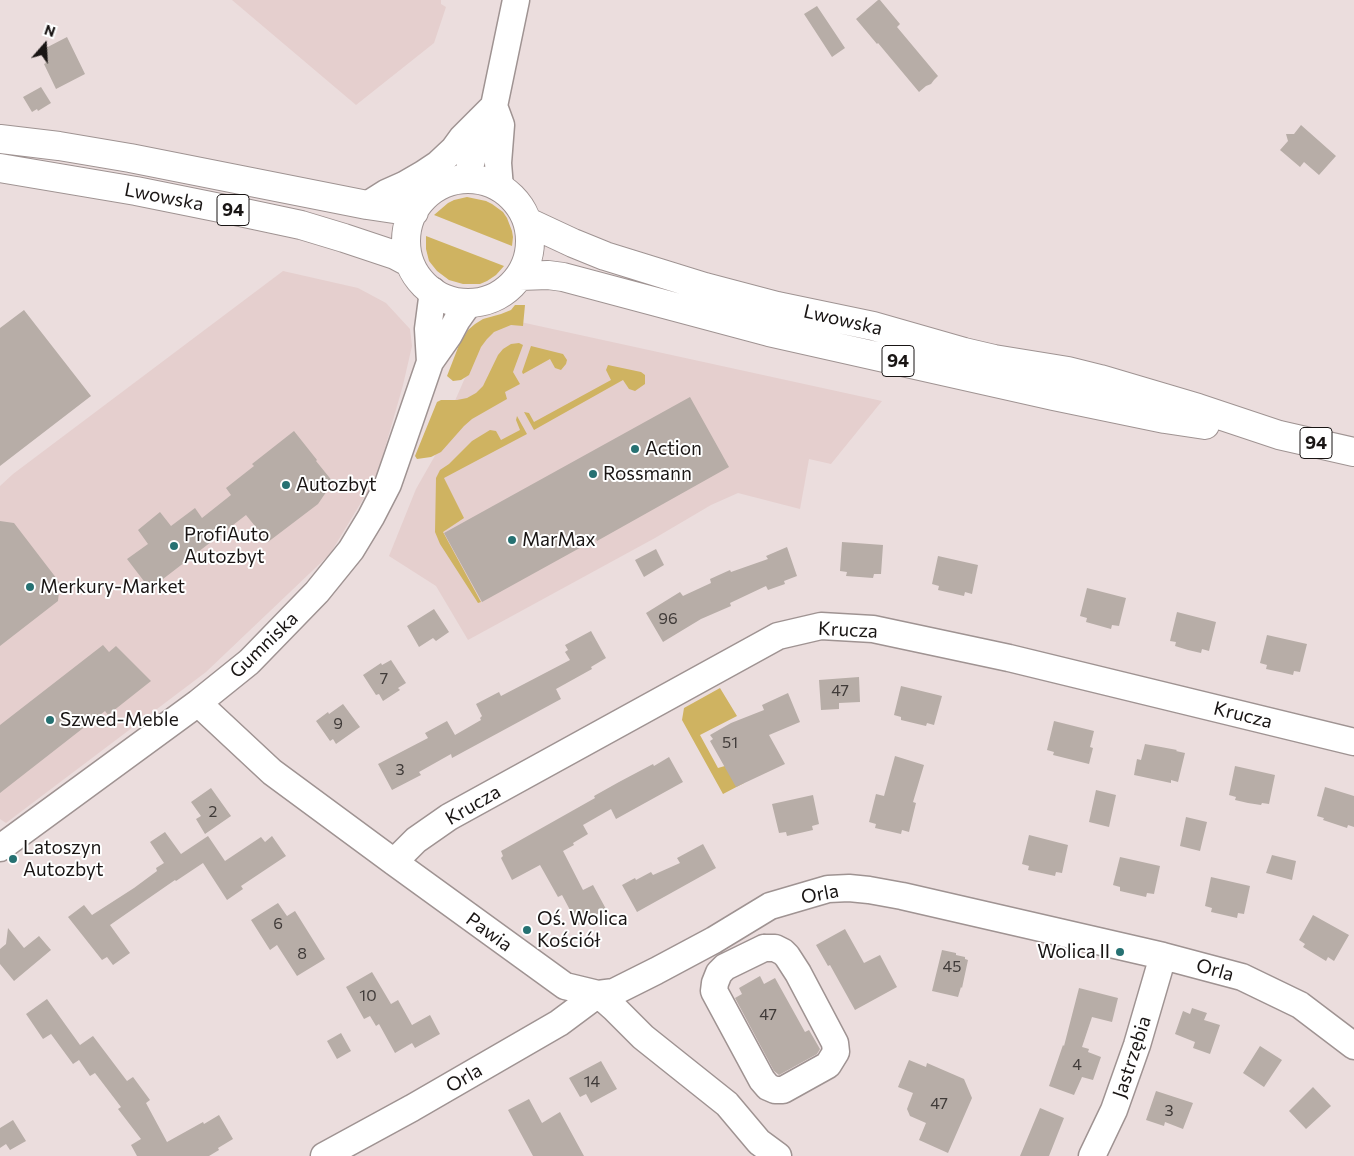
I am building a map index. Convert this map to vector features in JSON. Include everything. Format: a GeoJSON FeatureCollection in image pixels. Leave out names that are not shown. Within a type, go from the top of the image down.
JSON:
{"type":"FeatureCollection","features":[{"type":"Feature","properties":{"kind":"main road","name":"Lwowska"},"geometry":{"type":"LineString","coordinates":[[0,139],[59,146],[130,158],[367,205],[414,212]]}},
{"type":"Feature","properties":{"kind":"main road","name":"Lwowska"},"geometry":{"type":"LineString","coordinates":[[0,168],[136,191],[301,226],[395,255],[410,263]]}},
{"type":"Feature","properties":{"kind":"main road","name":"94"},"geometry":{"type":"LineString","coordinates":[[456,180],[478,180],[500,188],[518,204],[528,222],[530,236],[529,255],[520,276],[503,292],[481,301],[469,303],[450,300],[433,291],[420,279],[410,263],[407,233],[414,212],[423,199],[436,189],[456,180]]}},
{"type":"Feature","properties":{"kind":"main road","name":"Lwowska"},"geometry":{"type":"LineString","coordinates":[[528,222],[605,256],[705,287],[777,306],[873,326],[994,359],[1068,371],[1100,379],[1198,408],[1279,435]]}},
{"type":"Feature","properties":{"kind":"main road","name":"Lwowska"},"geometry":{"type":"LineString","coordinates":[[520,276],[548,275],[563,277],[769,332],[1054,396],[1193,424],[1279,435],[1354,452]]}},
{"type":"Feature","properties":{"kind":"street"},"geometry":{"type":"LineString","coordinates":[[466,179],[487,113],[516,0]]}},
{"type":"Feature","properties":{"kind":"street"},"geometry":{"type":"LineString","coordinates":[[487,113],[501,125],[498,163],[500,188]]}},
{"type":"Feature","properties":{"kind":"street"},"geometry":{"type":"LineString","coordinates":[[367,205],[438,164],[487,113]]}},
{"type":"Feature","properties":{"kind":"street"},"geometry":{"type":"LineString","coordinates":[[430,362],[428,329],[433,291]]}},
{"type":"Feature","properties":{"kind":"street"},"geometry":{"type":"LineString","coordinates":[[430,362],[469,303]]}},
{"type":"Feature","properties":{"kind":"street","name":"Gumniska"},"geometry":{"type":"LineString","coordinates":[[0,848],[198,704],[249,662],[334,573],[371,517],[388,484],[430,362]]}},
{"type":"Feature","properties":{"kind":"street","name":"Krucza"},"geometry":{"type":"LineString","coordinates":[[394,862],[416,840],[457,812],[778,636],[821,626],[873,629],[1009,658],[1354,742]]}},
{"type":"Feature","properties":{"kind":"street","name":"Pawia"},"geometry":{"type":"LineString","coordinates":[[198,704],[272,772],[565,986],[598,994],[642,1037],[727,1104],[760,1142],[778,1156]]}},
{"type":"Feature","properties":{"kind":"street","name":"Orla"},"geometry":{"type":"LineString","coordinates":[[324,1156],[353,1150],[412,1108],[560,1023],[598,994],[614,992],[656,971],[714,940],[770,906],[828,889],[849,888],[902,896],[1163,956],[1242,977],[1300,1005],[1354,1046]]}},
{"type":"Feature","properties":{"kind":"street"},"geometry":{"type":"LineString","coordinates":[[764,948],[775,948],[783,952],[798,973],[835,1043],[836,1052],[833,1059],[828,1065],[783,1090],[775,1090],[768,1087],[762,1080],[714,991],[715,983],[719,973],[725,967],[764,948]]}},
{"type":"Feature","properties":{"kind":"street","name":"Jastrzębia"},"geometry":{"type":"LineString","coordinates":[[1092,1156],[1118,1101],[1137,1045],[1163,956]]}},
{"type":"Feature","properties":{"kind":"shaded area"},"geometry":{"type":"Polygon","coordinates":[[[232,0],[441,0],[441,4],[446,7],[434,43],[356,105],[232,0]]]}},
{"type":"Feature","properties":{"kind":"shaded area"},"geometry":{"type":"Polygon","coordinates":[[[467,197],[486,201],[503,212],[512,231],[512,246],[434,215],[448,203],[467,197]]]}},
{"type":"Feature","properties":{"kind":"shaded area"},"geometry":{"type":"Polygon","coordinates":[[[426,236],[504,266],[496,275],[480,284],[463,284],[449,280],[437,271],[429,261],[426,249],[426,236]]]}},
{"type":"Feature","properties":{"kind":"shaded area"},"geometry":{"type":"Polygon","coordinates":[[[283,271],[358,288],[386,303],[410,329],[412,346],[377,476],[330,554],[206,672],[6,823],[0,819],[0,486],[13,474],[283,271]]]}},
{"type":"Feature","properties":{"kind":"shaded area"},"geometry":{"type":"Polygon","coordinates":[[[515,305],[525,305],[523,326],[511,325],[494,332],[481,347],[469,375],[461,380],[453,381],[447,376],[459,345],[468,330],[483,319],[511,310],[515,305]]]}},
{"type":"Feature","properties":{"kind":"shaded area"},"geometry":{"type":"Polygon","coordinates":[[[516,321],[882,401],[831,464],[809,459],[800,509],[738,493],[711,505],[655,538],[468,640],[436,586],[389,556],[416,489],[437,452],[454,403],[485,332],[516,321]]]}},
{"type":"Feature","properties":{"kind":"shaded area"},"geometry":{"type":"Polygon","coordinates":[[[519,343],[523,345],[513,372],[520,384],[505,392],[507,399],[472,419],[441,452],[431,457],[417,459],[415,456],[437,402],[467,398],[476,393],[483,386],[498,355],[503,349],[511,344],[519,343]]]}},
{"type":"Feature","properties":{"kind":"shaded area"},"geometry":{"type":"Polygon","coordinates":[[[531,346],[563,354],[567,360],[566,364],[561,370],[555,368],[550,359],[523,374],[522,372],[531,346]]]}},
{"type":"Feature","properties":{"kind":"shaded area"},"geometry":{"type":"Polygon","coordinates":[[[608,365],[641,372],[645,375],[645,384],[635,391],[629,389],[623,380],[534,430],[524,412],[529,413],[534,422],[611,380],[606,370],[608,365]]]}},
{"type":"Feature","properties":{"kind":"shaded area"},"geometry":{"type":"Polygon","coordinates":[[[517,416],[527,434],[444,478],[464,518],[443,532],[481,602],[478,603],[440,544],[435,532],[436,478],[440,470],[449,464],[472,441],[490,430],[496,431],[501,440],[520,430],[516,420],[517,416]]]}},
{"type":"Feature","properties":{"kind":"shaded area"},"geometry":{"type":"Polygon","coordinates":[[[720,688],[737,716],[700,735],[718,768],[735,763],[744,783],[723,794],[682,720],[684,708],[720,688]]]}},
{"type":"Feature","properties":{"kind":"building"},"geometry":{"type":"Polygon","coordinates":[[[878,0],[900,24],[897,27],[938,76],[931,84],[919,92],[856,19],[878,0]]]}},
{"type":"Feature","properties":{"kind":"building"},"geometry":{"type":"Polygon","coordinates":[[[817,6],[845,48],[832,57],[804,14],[817,6]]]}},
{"type":"Feature","properties":{"kind":"building"},"geometry":{"type":"Polygon","coordinates":[[[67,37],[85,74],[56,89],[40,51],[67,37]]]}},
{"type":"Feature","properties":{"kind":"building"},"geometry":{"type":"Polygon","coordinates":[[[41,87],[51,103],[38,111],[37,109],[32,112],[23,97],[41,87]]]}},
{"type":"Feature","properties":{"kind":"building"},"geometry":{"type":"Polygon","coordinates":[[[1301,125],[1336,156],[1319,175],[1304,162],[1300,167],[1280,150],[1288,141],[1286,134],[1294,134],[1301,125]]]}},
{"type":"Feature","properties":{"kind":"building"},"geometry":{"type":"Polygon","coordinates":[[[24,310],[91,396],[0,466],[0,328],[24,310]]]}},
{"type":"Feature","properties":{"kind":"building"},"geometry":{"type":"Polygon","coordinates":[[[690,397],[729,467],[597,541],[596,539],[482,602],[444,533],[690,397]]]}},
{"type":"Feature","properties":{"kind":"building"},"geometry":{"type":"Polygon","coordinates":[[[294,431],[333,482],[318,504],[268,542],[246,515],[150,589],[127,559],[148,544],[138,530],[160,512],[171,526],[195,508],[202,518],[231,495],[226,488],[254,466],[252,464],[294,431]]]}},
{"type":"Feature","properties":{"kind":"building","name":"Merkury-Market"},"geometry":{"type":"Polygon","coordinates":[[[0,521],[14,523],[60,583],[58,601],[0,646],[0,521]]]}},
{"type":"Feature","properties":{"kind":"building"},"geometry":{"type":"Polygon","coordinates":[[[842,542],[883,545],[881,574],[874,574],[873,578],[846,576],[847,572],[840,571],[842,542]]]}},
{"type":"Feature","properties":{"kind":"building"},"geometry":{"type":"Polygon","coordinates":[[[787,547],[797,576],[784,581],[785,584],[768,590],[766,586],[730,603],[731,606],[701,619],[663,642],[646,613],[680,592],[683,596],[711,583],[710,579],[730,570],[731,572],[768,559],[766,556],[787,547]]]}},
{"type":"Feature","properties":{"kind":"building"},"geometry":{"type":"Polygon","coordinates":[[[656,549],[664,565],[644,577],[635,560],[656,549]]]}},
{"type":"Feature","properties":{"kind":"building"},"geometry":{"type":"Polygon","coordinates":[[[938,556],[978,565],[972,594],[965,592],[964,596],[938,590],[939,586],[932,584],[938,556]]]}},
{"type":"Feature","properties":{"kind":"building"},"geometry":{"type":"Polygon","coordinates":[[[1087,588],[1126,598],[1119,626],[1112,625],[1111,629],[1086,622],[1087,618],[1080,616],[1087,588]]]}},
{"type":"Feature","properties":{"kind":"building"},"geometry":{"type":"Polygon","coordinates":[[[434,609],[449,632],[436,641],[433,638],[419,647],[407,626],[434,609]]]}},
{"type":"Feature","properties":{"kind":"building"},"geometry":{"type":"Polygon","coordinates":[[[1177,612],[1216,622],[1209,651],[1202,649],[1201,653],[1188,650],[1175,646],[1176,642],[1170,641],[1177,612]]]}},
{"type":"Feature","properties":{"kind":"building"},"geometry":{"type":"Polygon","coordinates":[[[591,631],[606,658],[591,667],[592,669],[556,689],[561,699],[452,758],[451,754],[419,772],[421,775],[392,790],[378,764],[428,738],[425,733],[447,721],[455,735],[481,720],[482,716],[476,704],[499,692],[501,696],[570,660],[565,652],[568,650],[565,645],[591,631]]]}},
{"type":"Feature","properties":{"kind":"building"},"geometry":{"type":"Polygon","coordinates":[[[1267,635],[1307,644],[1300,672],[1294,671],[1293,675],[1266,669],[1267,665],[1260,663],[1267,635]]]}},
{"type":"Feature","properties":{"kind":"building","name":"Szwed-Meble"},"geometry":{"type":"Polygon","coordinates":[[[103,645],[109,652],[116,646],[151,681],[108,715],[105,711],[0,793],[0,725],[103,645]]]}},
{"type":"Feature","properties":{"kind":"building"},"geometry":{"type":"Polygon","coordinates":[[[391,660],[406,683],[398,688],[400,690],[383,701],[379,694],[376,695],[363,675],[381,663],[382,665],[391,660]]]}},
{"type":"Feature","properties":{"kind":"building"},"geometry":{"type":"Polygon","coordinates":[[[859,677],[860,702],[839,703],[839,709],[821,710],[819,680],[859,677]]]}},
{"type":"Feature","properties":{"kind":"building"},"geometry":{"type":"Polygon","coordinates":[[[901,686],[942,696],[934,725],[927,723],[926,726],[901,720],[901,717],[894,715],[901,686]]]}},
{"type":"Feature","properties":{"kind":"building"},"geometry":{"type":"Polygon","coordinates":[[[788,693],[800,722],[769,735],[785,764],[736,787],[710,741],[713,739],[710,735],[731,723],[764,710],[762,705],[788,693]]]}},
{"type":"Feature","properties":{"kind":"building"},"geometry":{"type":"Polygon","coordinates":[[[343,704],[360,727],[336,744],[333,739],[330,741],[316,721],[343,704]]]}},
{"type":"Feature","properties":{"kind":"building"},"geometry":{"type":"Polygon","coordinates":[[[1054,721],[1094,731],[1090,747],[1093,748],[1089,764],[1053,755],[1054,752],[1047,750],[1054,721]]]}},
{"type":"Feature","properties":{"kind":"building"},"geometry":{"type":"Polygon","coordinates":[[[1145,744],[1185,753],[1178,782],[1171,780],[1171,783],[1134,775],[1137,759],[1141,760],[1145,744]]]}},
{"type":"Feature","properties":{"kind":"building"},"geometry":{"type":"Polygon","coordinates":[[[895,756],[924,765],[913,802],[916,803],[909,832],[902,830],[901,834],[875,828],[876,824],[869,822],[876,794],[884,796],[895,756]]]}},
{"type":"Feature","properties":{"kind":"building"},"geometry":{"type":"Polygon","coordinates":[[[669,757],[683,782],[616,819],[611,809],[583,825],[588,834],[563,851],[583,890],[593,885],[606,909],[578,925],[562,895],[558,897],[540,865],[512,880],[501,858],[503,856],[501,851],[595,798],[594,796],[619,782],[669,757]]]}},
{"type":"Feature","properties":{"kind":"building"},"geometry":{"type":"Polygon","coordinates":[[[1235,766],[1275,775],[1269,804],[1248,803],[1235,800],[1236,797],[1229,795],[1235,766]]]}},
{"type":"Feature","properties":{"kind":"building"},"geometry":{"type":"Polygon","coordinates":[[[1325,787],[1354,796],[1354,827],[1348,825],[1347,828],[1317,816],[1325,787]]]}},
{"type":"Feature","properties":{"kind":"building"},"geometry":{"type":"Polygon","coordinates":[[[211,788],[231,816],[205,834],[196,819],[201,816],[191,802],[211,788]]]}},
{"type":"Feature","properties":{"kind":"building"},"geometry":{"type":"Polygon","coordinates":[[[1096,790],[1116,795],[1109,827],[1089,822],[1096,790]]]}},
{"type":"Feature","properties":{"kind":"building"},"geometry":{"type":"Polygon","coordinates":[[[813,795],[819,824],[812,826],[813,830],[787,836],[786,832],[779,833],[772,804],[813,795]]]}},
{"type":"Feature","properties":{"kind":"building"},"geometry":{"type":"Polygon","coordinates":[[[1186,817],[1207,822],[1200,851],[1180,846],[1186,817]]]}},
{"type":"Feature","properties":{"kind":"building"},"geometry":{"type":"Polygon","coordinates":[[[165,832],[181,854],[208,836],[225,861],[261,837],[265,842],[272,836],[286,856],[241,886],[243,889],[227,900],[203,863],[175,880],[110,925],[130,953],[113,965],[107,957],[102,960],[68,917],[84,905],[92,915],[157,871],[156,868],[164,863],[150,842],[165,832]]]}},
{"type":"Feature","properties":{"kind":"building"},"geometry":{"type":"Polygon","coordinates":[[[1029,835],[1068,845],[1062,873],[1056,872],[1055,876],[1028,870],[1029,866],[1022,864],[1029,835]]]}},
{"type":"Feature","properties":{"kind":"building"},"geometry":{"type":"Polygon","coordinates":[[[703,844],[716,868],[637,912],[622,885],[635,878],[636,880],[651,872],[653,875],[680,863],[677,858],[703,844]]]}},
{"type":"Feature","properties":{"kind":"building"},"geometry":{"type":"Polygon","coordinates":[[[1272,855],[1296,861],[1292,880],[1266,873],[1272,855]]]}},
{"type":"Feature","properties":{"kind":"building"},"geometry":{"type":"Polygon","coordinates":[[[1120,857],[1160,866],[1154,894],[1147,893],[1146,897],[1120,891],[1120,887],[1113,885],[1120,857]]]}},
{"type":"Feature","properties":{"kind":"building"},"geometry":{"type":"Polygon","coordinates":[[[1211,877],[1250,886],[1244,914],[1238,913],[1237,918],[1211,912],[1212,908],[1205,906],[1211,877]]]}},
{"type":"Feature","properties":{"kind":"building"},"geometry":{"type":"Polygon","coordinates":[[[278,903],[287,916],[295,911],[325,959],[297,976],[277,945],[270,950],[251,920],[278,903]]]}},
{"type":"Feature","properties":{"kind":"building"},"geometry":{"type":"Polygon","coordinates":[[[1313,915],[1349,935],[1334,961],[1328,957],[1326,961],[1303,947],[1305,944],[1299,940],[1313,915]]]}},
{"type":"Feature","properties":{"kind":"building"},"geometry":{"type":"Polygon","coordinates":[[[8,928],[24,948],[39,936],[51,950],[14,981],[0,964],[0,949],[6,944],[8,928]]]}},
{"type":"Feature","properties":{"kind":"building"},"geometry":{"type":"Polygon","coordinates":[[[845,929],[864,963],[880,955],[897,987],[855,1010],[830,965],[828,966],[816,945],[845,929]]]}},
{"type":"Feature","properties":{"kind":"building"},"geometry":{"type":"Polygon","coordinates":[[[942,950],[956,953],[956,955],[965,957],[968,960],[962,988],[958,997],[932,991],[942,950]]]}},
{"type":"Feature","properties":{"kind":"building"},"geometry":{"type":"Polygon","coordinates":[[[372,972],[391,1004],[398,1000],[412,1025],[430,1015],[440,1034],[415,1048],[412,1043],[395,1053],[379,1024],[376,1026],[370,1016],[364,1019],[346,987],[372,972]]]}},
{"type":"Feature","properties":{"kind":"building"},"geometry":{"type":"Polygon","coordinates":[[[760,976],[764,984],[775,978],[805,1032],[809,1030],[820,1049],[817,1054],[779,1075],[774,1071],[735,998],[742,994],[739,988],[760,976]]]}},
{"type":"Feature","properties":{"kind":"building"},"geometry":{"type":"Polygon","coordinates":[[[1079,988],[1118,998],[1112,1022],[1092,1017],[1082,1047],[1089,1049],[1088,1052],[1101,1057],[1093,1080],[1082,1077],[1074,1095],[1049,1086],[1064,1046],[1079,988]]]}},
{"type":"Feature","properties":{"kind":"building"},"geometry":{"type":"Polygon","coordinates":[[[47,999],[80,1045],[93,1036],[127,1081],[133,1077],[150,1100],[146,1103],[167,1142],[219,1115],[233,1139],[209,1156],[137,1156],[131,1145],[141,1139],[118,1109],[121,1107],[95,1073],[90,1076],[79,1060],[73,1064],[51,1034],[43,1039],[26,1014],[47,999]]]}},
{"type":"Feature","properties":{"kind":"building"},"geometry":{"type":"Polygon","coordinates":[[[1192,1008],[1207,1013],[1204,1020],[1220,1025],[1210,1054],[1193,1048],[1195,1042],[1175,1034],[1183,1011],[1190,1014],[1192,1008]]]}},
{"type":"Feature","properties":{"kind":"building"},"geometry":{"type":"Polygon","coordinates":[[[341,1033],[351,1051],[337,1059],[327,1041],[341,1033]]]}},
{"type":"Feature","properties":{"kind":"building"},"geometry":{"type":"Polygon","coordinates":[[[1260,1046],[1282,1060],[1264,1087],[1243,1073],[1260,1046]]]}},
{"type":"Feature","properties":{"kind":"building"},"geometry":{"type":"Polygon","coordinates":[[[909,1060],[926,1067],[927,1063],[964,1079],[972,1098],[948,1153],[919,1140],[926,1123],[910,1116],[907,1109],[913,1093],[898,1087],[909,1060]]]}},
{"type":"Feature","properties":{"kind":"building"},"geometry":{"type":"Polygon","coordinates":[[[601,1061],[617,1089],[591,1103],[586,1094],[580,1097],[569,1078],[601,1061]]]}},
{"type":"Feature","properties":{"kind":"building"},"geometry":{"type":"Polygon","coordinates":[[[1313,1087],[1331,1106],[1306,1129],[1289,1111],[1313,1087]]]}},
{"type":"Feature","properties":{"kind":"building"},"geometry":{"type":"Polygon","coordinates":[[[1156,1091],[1193,1103],[1183,1129],[1165,1122],[1164,1126],[1146,1120],[1156,1091]]]}},
{"type":"Feature","properties":{"kind":"building"},"geometry":{"type":"Polygon","coordinates":[[[529,1099],[542,1123],[560,1112],[584,1156],[533,1156],[508,1110],[529,1099]]]}},
{"type":"Feature","properties":{"kind":"building"},"geometry":{"type":"Polygon","coordinates":[[[1040,1108],[1064,1118],[1049,1156],[1020,1156],[1040,1108]]]}},
{"type":"Feature","properties":{"kind":"building"},"geometry":{"type":"Polygon","coordinates":[[[13,1120],[26,1141],[10,1150],[6,1144],[0,1148],[0,1128],[13,1120]]]}},
{"type":"Feature","properties":{"kind":"place","name":"Action"},"geometry":{"type":"Point","coordinates":[635,449]}},
{"type":"Feature","properties":{"kind":"place","name":"Rossmann"},"geometry":{"type":"Point","coordinates":[593,474]}},
{"type":"Feature","properties":{"kind":"place","name":"Autozbyt"},"geometry":{"type":"Point","coordinates":[286,485]}},
{"type":"Feature","properties":{"kind":"place","name":"MarMax"},"geometry":{"type":"Point","coordinates":[512,540]}},
{"type":"Feature","properties":{"kind":"place","name":"ProfiAuto Autozbyt"},"geometry":{"type":"Point","coordinates":[174,546]}},
{"type":"Feature","properties":{"kind":"place","name":"Merkury-Market"},"geometry":{"type":"Point","coordinates":[30,587]}},
{"type":"Feature","properties":{"kind":"place","name":"Szwed-Meble"},"geometry":{"type":"Point","coordinates":[50,720]}},
{"type":"Feature","properties":{"kind":"place","name":"Latoszyn Autozbyt"},"geometry":{"type":"Point","coordinates":[13,859]}},
{"type":"Feature","properties":{"kind":"place","name":"Oś. Wolica Kościół"},"geometry":{"type":"Point","coordinates":[527,930]}},
{"type":"Feature","properties":{"kind":"place","name":"Wolica II"},"geometry":{"type":"Point","coordinates":[1120,952]}}]}
